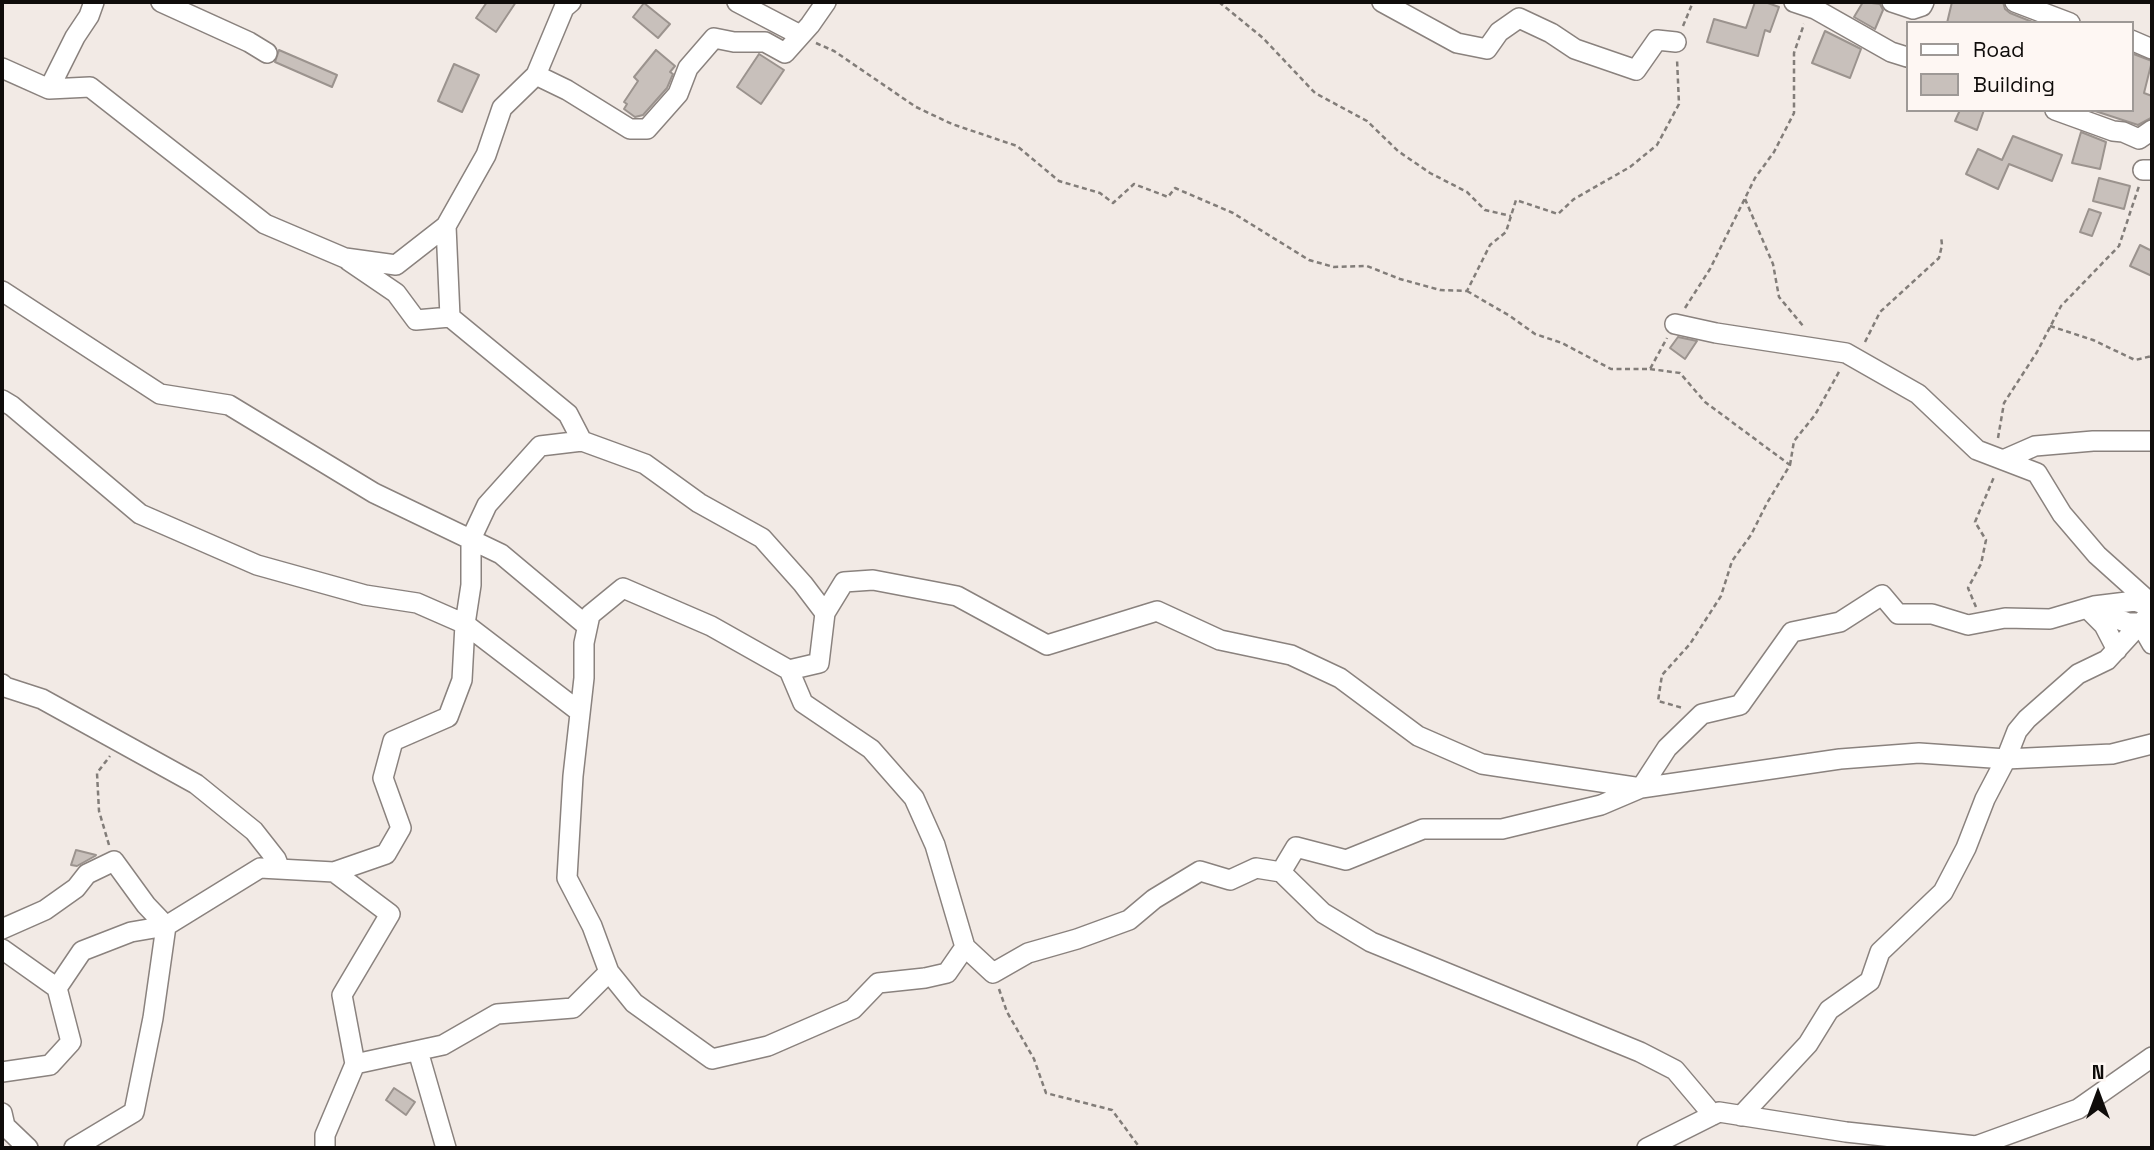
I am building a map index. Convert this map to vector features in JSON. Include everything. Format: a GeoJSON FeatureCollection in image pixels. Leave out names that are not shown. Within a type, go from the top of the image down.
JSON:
{"type":"FeatureCollection","features":[{"type":"Feature","properties":{"kind":"street"},"geometry":{"type":"LineString","coordinates":[[49,89],[94,2]]}},
{"type":"Feature","properties":{"kind":"street"},"geometry":{"type":"LineString","coordinates":[[161,2],[249,41],[267,53]]}},
{"type":"Feature","properties":{"kind":"street"},"geometry":{"type":"LineString","coordinates":[[345,258],[396,265],[446,226],[486,155],[502,108],[536,75],[564,8],[572,2]]}},
{"type":"Feature","properties":{"kind":"street"},"geometry":{"type":"LineString","coordinates":[[737,2],[800,35]]}},
{"type":"Feature","properties":{"kind":"street"},"geometry":{"type":"LineString","coordinates":[[536,75],[568,90],[630,129],[648,129],[678,94],[688,68],[714,38],[765,42],[785,53],[826,2]]}},
{"type":"Feature","properties":{"kind":"street"},"geometry":{"type":"LineString","coordinates":[[1382,2],[1457,43],[1487,49],[1499,32],[1519,18],[1551,33],[1575,49],[1636,70],[1657,40],[1676,42]]}},
{"type":"Feature","properties":{"kind":"street"},"geometry":{"type":"LineString","coordinates":[[1794,2],[1819,5],[1891,52],[1906,57]]}},
{"type":"Feature","properties":{"kind":"street"},"geometry":{"type":"LineString","coordinates":[[1892,2],[1913,9],[1922,6],[1924,2]]}},
{"type":"Feature","properties":{"kind":"street"},"geometry":{"type":"LineString","coordinates":[[2015,2],[2065,21]]}},
{"type":"Feature","properties":{"kind":"street"},"geometry":{"type":"LineString","coordinates":[[2133,41],[2152,49]]}},
{"type":"Feature","properties":{"kind":"street"},"geometry":{"type":"LineString","coordinates":[[2,68],[49,89],[90,88],[265,224],[345,258],[396,293],[416,320],[450,317],[568,414],[582,441]]}},
{"type":"Feature","properties":{"kind":"street"},"geometry":{"type":"LineString","coordinates":[[2061,112],[2139,139],[2152,130]]}},
{"type":"Feature","properties":{"kind":"street"},"geometry":{"type":"LineString","coordinates":[[446,226],[450,317]]}},
{"type":"Feature","properties":{"kind":"street"},"geometry":{"type":"LineString","coordinates":[[2,291],[160,394],[229,405],[374,493],[501,554],[587,626]]}},
{"type":"Feature","properties":{"kind":"street"},"geometry":{"type":"LineString","coordinates":[[1675,324],[1716,334],[1827,350],[1855,358],[1918,394],[1977,450],[2037,473],[2062,514],[2097,555],[2152,601]]}},
{"type":"Feature","properties":{"kind":"street"},"geometry":{"type":"LineString","coordinates":[[2,400],[51,438],[139,514],[257,565],[365,595],[417,603],[465,624],[580,712]]}},
{"type":"Feature","properties":{"kind":"street"},"geometry":{"type":"LineString","coordinates":[[57,988],[82,951],[131,932],[166,926],[260,868],[334,872],[386,854],[401,828],[383,778],[393,741],[449,718],[462,680],[465,624],[471,585],[471,539],[487,505],[540,446],[582,441],[645,464],[699,503],[762,538],[825,613]]}},
{"type":"Feature","properties":{"kind":"street"},"geometry":{"type":"LineString","coordinates":[[2003,460],[2035,446],[2093,441],[2152,441]]}},
{"type":"Feature","properties":{"kind":"street"},"geometry":{"type":"LineString","coordinates":[[789,670],[819,663],[825,613],[844,582],[873,580],[957,597],[1048,645],[1157,611],[1220,640],[1291,655],[1340,678],[1418,736],[1482,764],[1641,788]]}},
{"type":"Feature","properties":{"kind":"street"},"geometry":{"type":"LineString","coordinates":[[965,947],[947,973],[877,983],[853,1009],[768,1045],[712,1059],[634,1003],[609,972],[592,926],[567,878],[573,776],[584,678],[584,643],[590,615],[623,588],[711,626],[789,670],[803,703],[871,749],[914,798],[935,845],[965,947],[993,973],[1028,953],[1129,920],[1154,899],[1200,871],[1230,880],[1256,868],[1281,872],[1323,913],[1371,942],[1640,1052],[1675,1070],[1713,1115]]}},
{"type":"Feature","properties":{"kind":"street"},"geometry":{"type":"LineString","coordinates":[[1641,788],[1667,748],[1702,713],[1740,705],[1792,632],[1840,622],[1882,595],[1898,614],[1933,614],[1968,625],[2005,618],[2050,619],[2088,608],[2128,623],[2148,614]]}},
{"type":"Feature","properties":{"kind":"street"},"geometry":{"type":"LineString","coordinates":[[2088,608],[2104,625],[2117,650]]}},
{"type":"Feature","properties":{"kind":"street"},"geometry":{"type":"LineString","coordinates":[[2148,614],[2152,644]]}},
{"type":"Feature","properties":{"kind":"street"},"geometry":{"type":"LineString","coordinates":[[1741,1116],[1808,1044],[1829,1010],[1870,981],[1880,952],[1943,892],[1966,848],[1985,799],[2017,731],[2078,674],[2107,660],[2148,614]]}},
{"type":"Feature","properties":{"kind":"street"},"geometry":{"type":"LineString","coordinates":[[2,684],[42,699],[205,792],[254,831],[276,859],[280,869]]}},
{"type":"Feature","properties":{"kind":"street"},"geometry":{"type":"LineString","coordinates":[[1281,872],[1296,847],[1346,860],[1423,829],[1502,830],[1601,805],[1641,788],[1853,758],[1919,753],[2006,759],[2112,754],[2152,744]]}},
{"type":"Feature","properties":{"kind":"street"},"geometry":{"type":"LineString","coordinates":[[2,929],[45,910],[76,888],[87,874],[114,862],[146,905],[166,926]]}},
{"type":"Feature","properties":{"kind":"street"},"geometry":{"type":"LineString","coordinates":[[325,1148],[325,1135],[355,1064],[342,995],[390,914],[334,872]]}},
{"type":"Feature","properties":{"kind":"street"},"geometry":{"type":"LineString","coordinates":[[74,1148],[134,1112],[153,1018],[166,926]]}},
{"type":"Feature","properties":{"kind":"street"},"geometry":{"type":"LineString","coordinates":[[2,949],[57,988],[71,1042],[50,1065],[2,1072]]}},
{"type":"Feature","properties":{"kind":"street"},"geometry":{"type":"LineString","coordinates":[[355,1064],[443,1045],[498,1014],[573,1008],[609,972]]}},
{"type":"Feature","properties":{"kind":"street"},"geometry":{"type":"LineString","coordinates":[[418,1051],[446,1148]]}},
{"type":"Feature","properties":{"kind":"street"},"geometry":{"type":"LineString","coordinates":[[1647,1148],[1719,1112],[1942,1145],[1976,1146],[2078,1109],[2152,1057]]}},
{"type":"Feature","properties":{"kind":"street"},"geometry":{"type":"LineString","coordinates":[[2,1113],[5,1126],[28,1148]]}},
{"type":"Feature","properties":{"kind":"path"},"geometry":{"type":"LineString","coordinates":[[1219,2],[1264,38],[1315,93],[1367,121],[1398,151],[1430,173],[1467,192],[1485,210],[1511,216]]}},
{"type":"Feature","properties":{"kind":"path"},"geometry":{"type":"LineString","coordinates":[[1467,292],[1490,245],[1506,232],[1516,200],[1558,214],[1574,199],[1630,167],[1657,145],[1679,104],[1676,42],[1693,2]]}},
{"type":"Feature","properties":{"kind":"path"},"geometry":{"type":"LineString","coordinates":[[1650,369],[1710,269],[1755,178],[1774,152],[1794,113],[1794,53],[1807,17],[1819,5]]}},
{"type":"Feature","properties":{"kind":"path"},"geometry":{"type":"LineString","coordinates":[[800,35],[834,51],[916,107],[952,124],[1017,146],[1059,181],[1100,193],[1113,202],[1134,184],[1168,197],[1175,188],[1233,213],[1309,260],[1334,267],[1367,266],[1440,290],[1467,292],[1510,316],[1535,334],[1562,343],[1611,369],[1650,369],[1680,373],[1705,402],[1790,465]]}},
{"type":"Feature","properties":{"kind":"path"},"geometry":{"type":"LineString","coordinates":[[1979,623],[1976,604],[1968,588],[1982,564],[1986,540],[1975,522],[2003,460],[1997,442],[2004,403],[2037,352],[2061,306],[2119,246],[2148,170]]}},
{"type":"Feature","properties":{"kind":"path"},"geometry":{"type":"LineString","coordinates":[[1745,199],[1773,264],[1779,297],[1827,350]]}},
{"type":"Feature","properties":{"kind":"path"},"geometry":{"type":"LineString","coordinates":[[1702,713],[1658,701],[1662,676],[1690,644],[1721,596],[1732,561],[1751,535],[1790,465],[1794,441],[1815,415],[1841,369],[1855,358],[1863,346],[1880,312],[1939,258],[1941,236]]}},
{"type":"Feature","properties":{"kind":"path"},"geometry":{"type":"LineString","coordinates":[[2050,326],[2093,340],[2135,360],[2152,356]]}},
{"type":"Feature","properties":{"kind":"path"},"geometry":{"type":"LineString","coordinates":[[106,865],[111,849],[99,811],[97,773],[123,744]]}},
{"type":"Feature","properties":{"kind":"path"},"geometry":{"type":"LineString","coordinates":[[993,973],[1007,1012],[1034,1059],[1046,1093],[1112,1110],[1140,1148]]}},
{"type":"Feature","properties":{"kind":"building"},"geometry":{"type":"Polygon","coordinates":[[[487,2],[516,2],[496,32],[476,18],[487,2]]]}},
{"type":"Feature","properties":{"kind":"building"},"geometry":{"type":"Polygon","coordinates":[[[1755,2],[1779,7],[1770,32],[1765,30],[1758,56],[1707,42],[1714,19],[1746,28],[1755,2]]]}},
{"type":"Feature","properties":{"kind":"building"},"geometry":{"type":"Polygon","coordinates":[[[1863,2],[1880,4],[1883,10],[1875,29],[1854,17],[1863,2]]]}},
{"type":"Feature","properties":{"kind":"building"},"geometry":{"type":"Polygon","coordinates":[[[1952,2],[2003,2],[2010,13],[2030,21],[1947,21],[1952,2]]]}},
{"type":"Feature","properties":{"kind":"building"},"geometry":{"type":"Polygon","coordinates":[[[644,3],[670,24],[658,38],[633,17],[644,3]]]}},
{"type":"Feature","properties":{"kind":"building"},"geometry":{"type":"Polygon","coordinates":[[[1825,31],[1861,49],[1850,78],[1812,63],[1825,31]]]}},
{"type":"Feature","properties":{"kind":"building"},"geometry":{"type":"Polygon","coordinates":[[[279,50],[337,75],[332,87],[275,62],[279,50]]]}},
{"type":"Feature","properties":{"kind":"building"},"geometry":{"type":"Polygon","coordinates":[[[656,50],[675,66],[670,72],[673,74],[667,88],[643,115],[635,117],[624,109],[627,104],[624,102],[638,81],[634,77],[656,50]]]}},
{"type":"Feature","properties":{"kind":"building"},"geometry":{"type":"Polygon","coordinates":[[[759,54],[784,70],[761,104],[737,87],[759,54]]]}},
{"type":"Feature","properties":{"kind":"building"},"geometry":{"type":"Polygon","coordinates":[[[2133,54],[2152,61],[2144,93],[2152,96],[2151,118],[2138,125],[2098,112],[2133,112],[2133,54]]]}},
{"type":"Feature","properties":{"kind":"building"},"geometry":{"type":"Polygon","coordinates":[[[454,64],[479,75],[462,112],[438,101],[454,64]]]}},
{"type":"Feature","properties":{"kind":"building"},"geometry":{"type":"Polygon","coordinates":[[[1959,112],[1983,112],[1977,130],[1955,121],[1959,112]]]}},
{"type":"Feature","properties":{"kind":"building"},"geometry":{"type":"Polygon","coordinates":[[[2081,132],[2106,142],[2100,169],[2072,163],[2081,132]]]}},
{"type":"Feature","properties":{"kind":"building"},"geometry":{"type":"Polygon","coordinates":[[[2013,136],[2062,155],[2052,181],[2009,164],[1998,189],[1966,174],[1978,149],[2002,160],[2013,136]]]}},
{"type":"Feature","properties":{"kind":"building"},"geometry":{"type":"Polygon","coordinates":[[[2099,178],[2130,186],[2124,209],[2093,201],[2099,178]]]}},
{"type":"Feature","properties":{"kind":"building"},"geometry":{"type":"Polygon","coordinates":[[[2089,209],[2101,213],[2092,236],[2080,232],[2089,209]]]}},
{"type":"Feature","properties":{"kind":"building"},"geometry":{"type":"Polygon","coordinates":[[[2140,245],[2152,251],[2152,276],[2130,266],[2140,245]]]}},
{"type":"Feature","properties":{"kind":"building"},"geometry":{"type":"Polygon","coordinates":[[[1678,337],[1697,341],[1685,359],[1670,348],[1678,337]]]}},
{"type":"Feature","properties":{"kind":"building"},"geometry":{"type":"Polygon","coordinates":[[[76,850],[96,855],[77,866],[71,865],[76,850]]]}},
{"type":"Feature","properties":{"kind":"building"},"geometry":{"type":"Polygon","coordinates":[[[394,1088],[415,1102],[406,1115],[386,1100],[394,1088]]]}}]}
